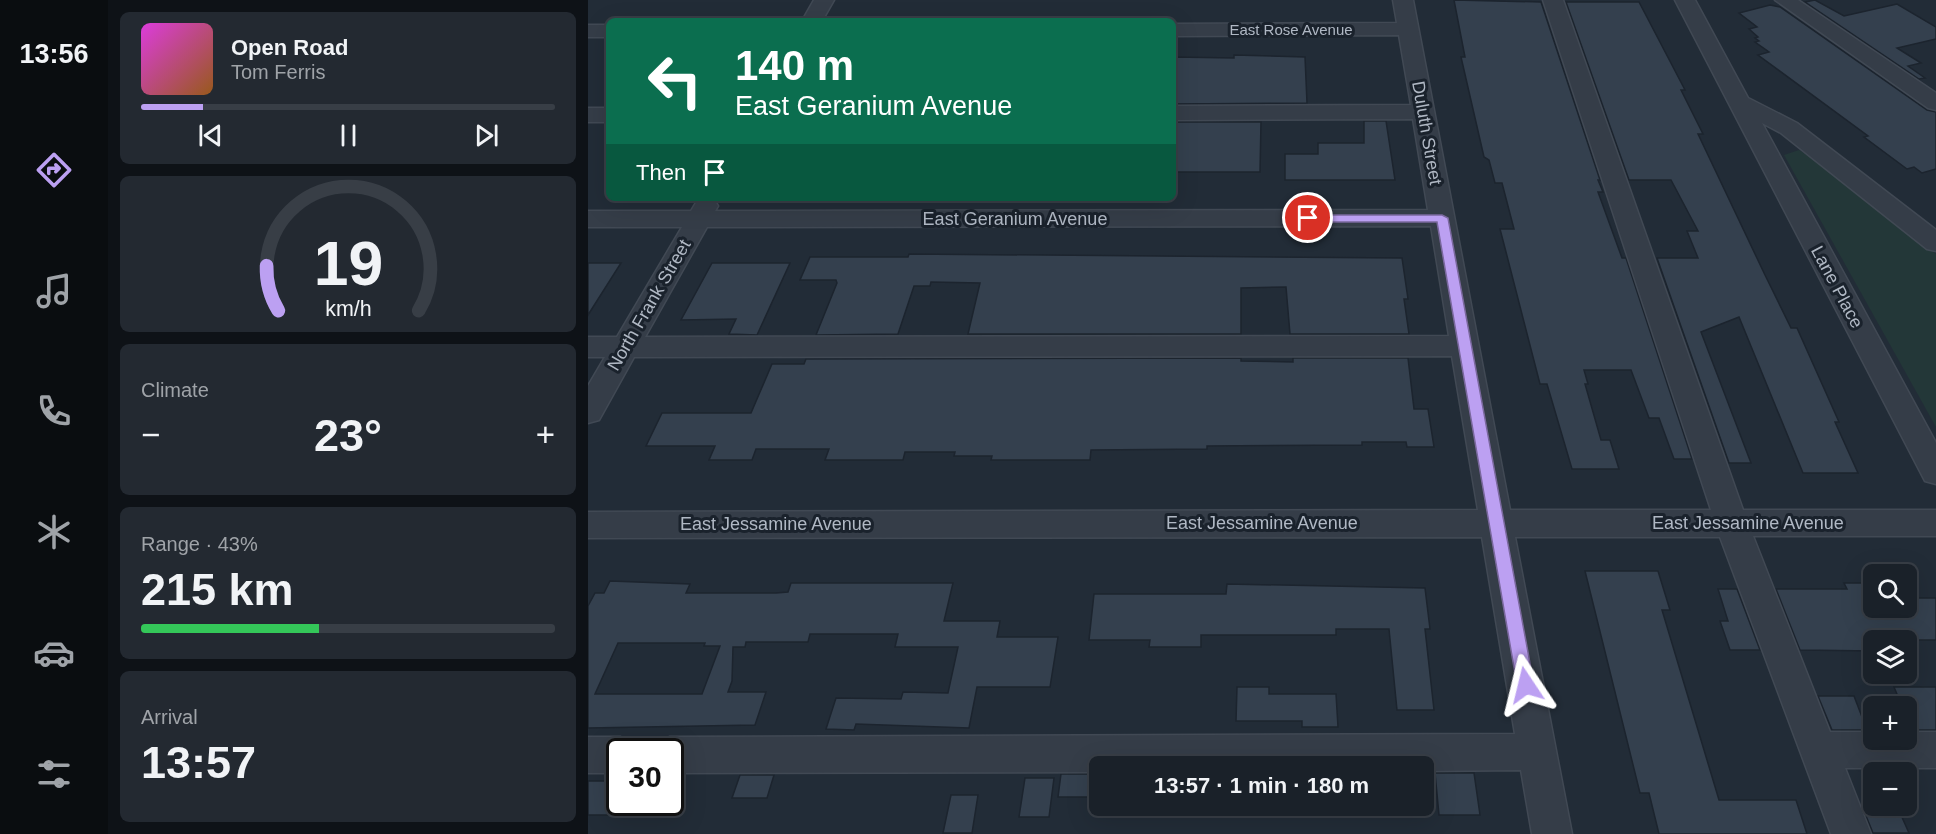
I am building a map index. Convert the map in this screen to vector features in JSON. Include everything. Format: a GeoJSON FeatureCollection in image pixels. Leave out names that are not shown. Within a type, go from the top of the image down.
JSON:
{"type":"FeatureCollection","features":[{"type":"Feature","properties":{"kind":"street"},"geometry":{"type":"LineString","coordinates":[[814,18],[824,0]]}},
{"type":"Feature","properties":{"kind":"street","name":"Duluth Street"},"geometry":{"type":"LineString","coordinates":[[1403,0],[1552,834]]}},
{"type":"Feature","properties":{"kind":"street"},"geometry":{"type":"LineString","coordinates":[[1553,0],[1732,524],[1851,834]]}},
{"type":"Feature","properties":{"kind":"street","name":"Lane Place"},"geometry":{"type":"LineString","coordinates":[[1685,0],[1936,472]]}},
{"type":"Feature","properties":{"kind":"street"},"geometry":{"type":"LineString","coordinates":[[1785,0],[1936,103]]}},
{"type":"Feature","properties":{"kind":"street","name":"East Rose Avenue"},"geometry":{"type":"LineString","coordinates":[[1176,30],[1409,29]]}},
{"type":"Feature","properties":{"kind":"street"},"geometry":{"type":"LineString","coordinates":[[588,31],[606,31]]}},
{"type":"Feature","properties":{"kind":"street"},"geometry":{"type":"LineString","coordinates":[[1739,102],[1789,128],[1936,243]]}},
{"type":"Feature","properties":{"kind":"street"},"geometry":{"type":"LineString","coordinates":[[1176,113],[1423,112]]}},
{"type":"Feature","properties":{"kind":"street"},"geometry":{"type":"LineString","coordinates":[[588,115],[606,115]]}},
{"type":"Feature","properties":{"kind":"street","name":"East Geranium Avenue"},"geometry":{"type":"LineString","coordinates":[[588,219],[704,208],[1442,218]]}},
{"type":"Feature","properties":{"kind":"street","name":"North Frank Street"},"geometry":{"type":"LineString","coordinates":[[588,412],[704,208]]}},
{"type":"Feature","properties":{"kind":"street"},"geometry":{"type":"LineString","coordinates":[[588,348],[1465,346]]}},
{"type":"Feature","properties":{"kind":"street","name":"East Jessamine Avenue"},"geometry":{"type":"LineString","coordinates":[[588,525],[1936,523]]}},
{"type":"Feature","properties":{"kind":"street"},"geometry":{"type":"LineString","coordinates":[[1820,750],[1936,750]]}},
{"type":"Feature","properties":{"kind":"street"},"geometry":{"type":"LineString","coordinates":[[684,755],[1537,752]]}},
{"type":"Feature","properties":{"kind":"street"},"geometry":{"type":"LineString","coordinates":[[588,755],[606,755]]}},
{"type":"Feature","properties":{"kind":"green space"},"geometry":{"type":"Polygon","coordinates":[[[1799,150],[1836,173],[1936,254],[1936,427],[1784,155],[1799,150]]]}},
{"type":"Feature","properties":{"kind":"building"},"geometry":{"type":"Polygon","coordinates":[[[1454,0],[1541,2],[1600,180],[1598,180],[1603,192],[1598,192],[1622,258],[1626,258],[1692,459],[1674,459],[1659,418],[1649,418],[1631,370],[1584,370],[1588,384],[1585,384],[1601,440],[1610,440],[1619,469],[1572,469],[1547,384],[1540,384],[1500,229],[1514,229],[1502,183],[1495,183],[1489,160],[1484,157],[1461,57],[1465,57],[1454,0]]]}},
{"type":"Feature","properties":{"kind":"building"},"geometry":{"type":"Polygon","coordinates":[[[1815,0],[1844,16],[1897,4],[1936,27],[1936,39],[1897,48],[1921,63],[1908,66],[1925,78],[1919,79],[1805,2],[1815,0]]]}},
{"type":"Feature","properties":{"kind":"building"},"geometry":{"type":"Polygon","coordinates":[[[1566,2],[1639,2],[1685,90],[1681,90],[1703,134],[1698,134],[1765,275],[1791,328],[1797,328],[1839,422],[1835,422],[1858,473],[1803,473],[1739,317],[1701,332],[1751,463],[1729,463],[1657,258],[1698,258],[1687,231],[1698,231],[1671,180],[1629,180],[1566,2]]]}},
{"type":"Feature","properties":{"kind":"building"},"geometry":{"type":"Polygon","coordinates":[[[1770,5],[1780,7],[1927,110],[1936,112],[1936,169],[1922,173],[1914,167],[1907,169],[1864,137],[1868,136],[1758,55],[1769,52],[1755,42],[1759,41],[1755,38],[1758,37],[1749,29],[1757,27],[1739,13],[1770,5]]]}},
{"type":"Feature","properties":{"kind":"building"},"geometry":{"type":"Polygon","coordinates":[[[1234,55],[1305,57],[1307,103],[1176,104],[1176,57],[1234,58],[1234,55]]]}},
{"type":"Feature","properties":{"kind":"building"},"geometry":{"type":"Polygon","coordinates":[[[1364,121],[1386,121],[1395,180],[1285,180],[1285,154],[1318,154],[1318,143],[1364,143],[1364,121]]]}},
{"type":"Feature","properties":{"kind":"building"},"geometry":{"type":"Polygon","coordinates":[[[1176,122],[1261,122],[1260,172],[1176,172],[1176,122]]]}},
{"type":"Feature","properties":{"kind":"building"},"geometry":{"type":"Polygon","coordinates":[[[909,254],[1402,258],[1408,299],[1404,299],[1409,334],[1290,334],[1286,287],[1241,288],[1241,334],[968,334],[980,283],[931,282],[930,286],[914,286],[898,334],[816,335],[837,283],[836,280],[800,280],[810,257],[908,257],[909,254]]]}},
{"type":"Feature","properties":{"kind":"building"},"geometry":{"type":"Polygon","coordinates":[[[588,263],[621,263],[588,315],[588,263]]]}},
{"type":"Feature","properties":{"kind":"building"},"geometry":{"type":"Polygon","coordinates":[[[712,263],[790,263],[757,335],[729,334],[736,319],[681,320],[712,263]]]}},
{"type":"Feature","properties":{"kind":"building"},"geometry":{"type":"Polygon","coordinates":[[[1241,358],[1241,361],[1293,362],[1293,358],[1408,358],[1414,409],[1428,409],[1434,447],[1407,447],[1406,442],[1362,442],[1362,445],[1207,446],[1207,449],[1091,450],[1090,460],[991,460],[992,456],[954,456],[955,452],[905,452],[903,460],[825,460],[829,449],[756,449],[752,460],[709,460],[715,446],[646,446],[662,413],[751,413],[772,364],[804,364],[806,359],[1241,358]]]}},
{"type":"Feature","properties":{"kind":"building"},"geometry":{"type":"Polygon","coordinates":[[[1585,571],[1658,571],[1670,610],[1662,610],[1719,800],[1796,800],[1807,834],[1659,834],[1649,793],[1640,793],[1585,571]]]}},
{"type":"Feature","properties":{"kind":"building"},"geometry":{"type":"Polygon","coordinates":[[[610,581],[690,584],[686,593],[788,592],[791,583],[953,583],[944,621],[1000,621],[997,637],[1058,637],[1050,687],[977,687],[969,728],[856,724],[854,730],[826,729],[836,698],[901,699],[903,692],[948,693],[958,647],[895,647],[898,634],[810,634],[808,642],[746,642],[745,647],[733,647],[732,681],[728,692],[766,692],[755,725],[588,728],[588,606],[595,593],[604,593],[610,581]],[[618,643],[595,694],[702,694],[720,646],[704,646],[705,643],[618,643]]]}},
{"type":"Feature","properties":{"kind":"building"},"geometry":{"type":"Polygon","coordinates":[[[1844,583],[1863,583],[1863,618],[1917,618],[1917,598],[1936,598],[1936,640],[1917,640],[1917,630],[1863,630],[1863,651],[1800,650],[1776,589],[1847,589],[1844,583]]]}},
{"type":"Feature","properties":{"kind":"building"},"geometry":{"type":"Polygon","coordinates":[[[1227,584],[1425,588],[1430,629],[1425,629],[1434,710],[1397,710],[1389,629],[1336,629],[1336,635],[1201,635],[1201,647],[1149,647],[1150,640],[1089,640],[1094,594],[1226,594],[1227,584]]]}},
{"type":"Feature","properties":{"kind":"building"},"geometry":{"type":"Polygon","coordinates":[[[1718,589],[1737,589],[1760,650],[1730,650],[1720,621],[1728,621],[1718,589]]]}},
{"type":"Feature","properties":{"kind":"building"},"geometry":{"type":"Polygon","coordinates":[[[1237,687],[1269,687],[1269,694],[1336,694],[1338,727],[1302,727],[1302,721],[1236,721],[1237,687]]]}},
{"type":"Feature","properties":{"kind":"building"},"geometry":{"type":"Polygon","coordinates":[[[1894,687],[1936,687],[1936,730],[1917,730],[1917,696],[1898,696],[1894,687]]]}},
{"type":"Feature","properties":{"kind":"building"},"geometry":{"type":"Polygon","coordinates":[[[1818,696],[1854,696],[1863,720],[1863,730],[1832,730],[1818,696]]]}},
{"type":"Feature","properties":{"kind":"building"},"geometry":{"type":"Polygon","coordinates":[[[1435,773],[1474,773],[1480,815],[1439,815],[1435,773]]]}},
{"type":"Feature","properties":{"kind":"building"},"geometry":{"type":"Polygon","coordinates":[[[1061,774],[1089,774],[1089,797],[1058,797],[1061,774]]]}},
{"type":"Feature","properties":{"kind":"building"},"geometry":{"type":"Polygon","coordinates":[[[740,775],[774,775],[767,798],[732,798],[740,775]]]}},
{"type":"Feature","properties":{"kind":"building"},"geometry":{"type":"Polygon","coordinates":[[[1025,778],[1054,778],[1049,817],[1019,817],[1025,778]]]}},
{"type":"Feature","properties":{"kind":"building"},"geometry":{"type":"Polygon","coordinates":[[[588,781],[606,781],[606,815],[588,815],[588,781]]]}},
{"type":"Feature","properties":{"kind":"building"},"geometry":{"type":"Polygon","coordinates":[[[951,795],[978,795],[972,833],[943,833],[951,795]]]}},
{"type":"Feature","properties":{"kind":"building"},"geometry":{"type":"Polygon","coordinates":[[[1866,816],[1901,816],[1909,833],[1873,833],[1866,816]]]}},
{"type":"Feature","properties":{"kind":"route"},"geometry":{"type":"LineString","coordinates":[[1308,218],[1442,218],[1526,685]]}}]}
